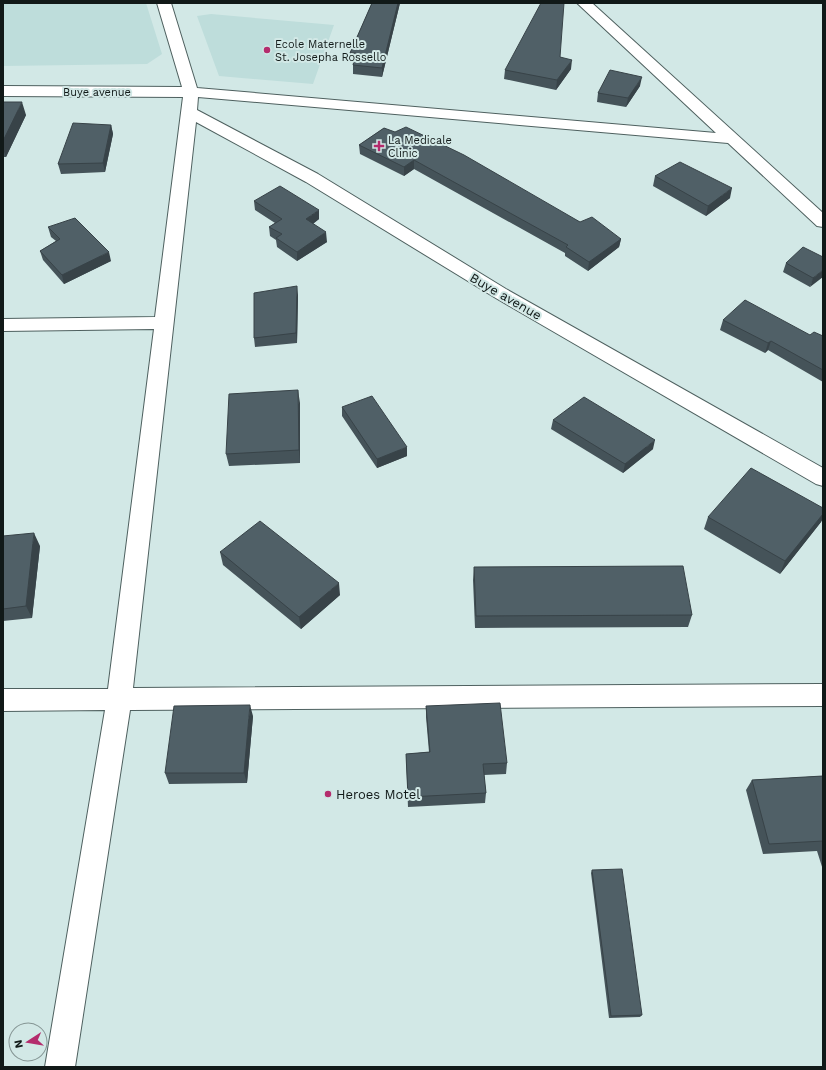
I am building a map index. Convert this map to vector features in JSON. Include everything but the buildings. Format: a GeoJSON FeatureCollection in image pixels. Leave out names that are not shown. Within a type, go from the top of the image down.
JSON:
{"type":"FeatureCollection","features":[{"type":"Feature","properties":{"kind":"street"},"geometry":{"type":"LineString","coordinates":[[60,1067],[119,700],[190,102],[164,3]]}},
{"type":"Feature","properties":{"kind":"street"},"geometry":{"type":"LineString","coordinates":[[584,3],[823,222]]}},
{"type":"Feature","properties":{"kind":"street","name":"Buye avenue"},"geometry":{"type":"LineString","coordinates":[[3,91],[190,102],[500,293],[823,478]]}},
{"type":"Feature","properties":{"kind":"street"},"geometry":{"type":"LineString","coordinates":[[190,102],[733,139]]}},
{"type":"Feature","properties":{"kind":"street"},"geometry":{"type":"LineString","coordinates":[[3,325],[163,323]]}},
{"type":"Feature","properties":{"kind":"street"},"geometry":{"type":"LineString","coordinates":[[3,700],[823,695]]}},
{"type":"Feature","properties":{"kind":"shaded area"},"geometry":{"type":"Polygon","coordinates":[[[3,3],[146,3],[162,54],[147,64],[3,66],[3,3]]]}},
{"type":"Feature","properties":{"kind":"shaded area","name":"Ecole Maternelle St. Josepha Rossello"},"geometry":{"type":"Polygon","coordinates":[[[211,14],[334,25],[313,84],[219,76],[197,16],[211,14]]]}},
{"type":"Feature","properties":{"kind":"place","name":"Ecole Maternelle St. Josepha Rossello"},"geometry":{"type":"Point","coordinates":[267,50]}},
{"type":"Feature","properties":{"kind":"place","name":"La Medicale Clinic"},"geometry":{"type":"Point","coordinates":[379,146]}},
{"type":"Feature","properties":{"kind":"place","name":"Heroes Motel"},"geometry":{"type":"Point","coordinates":[328,794]}}]}
